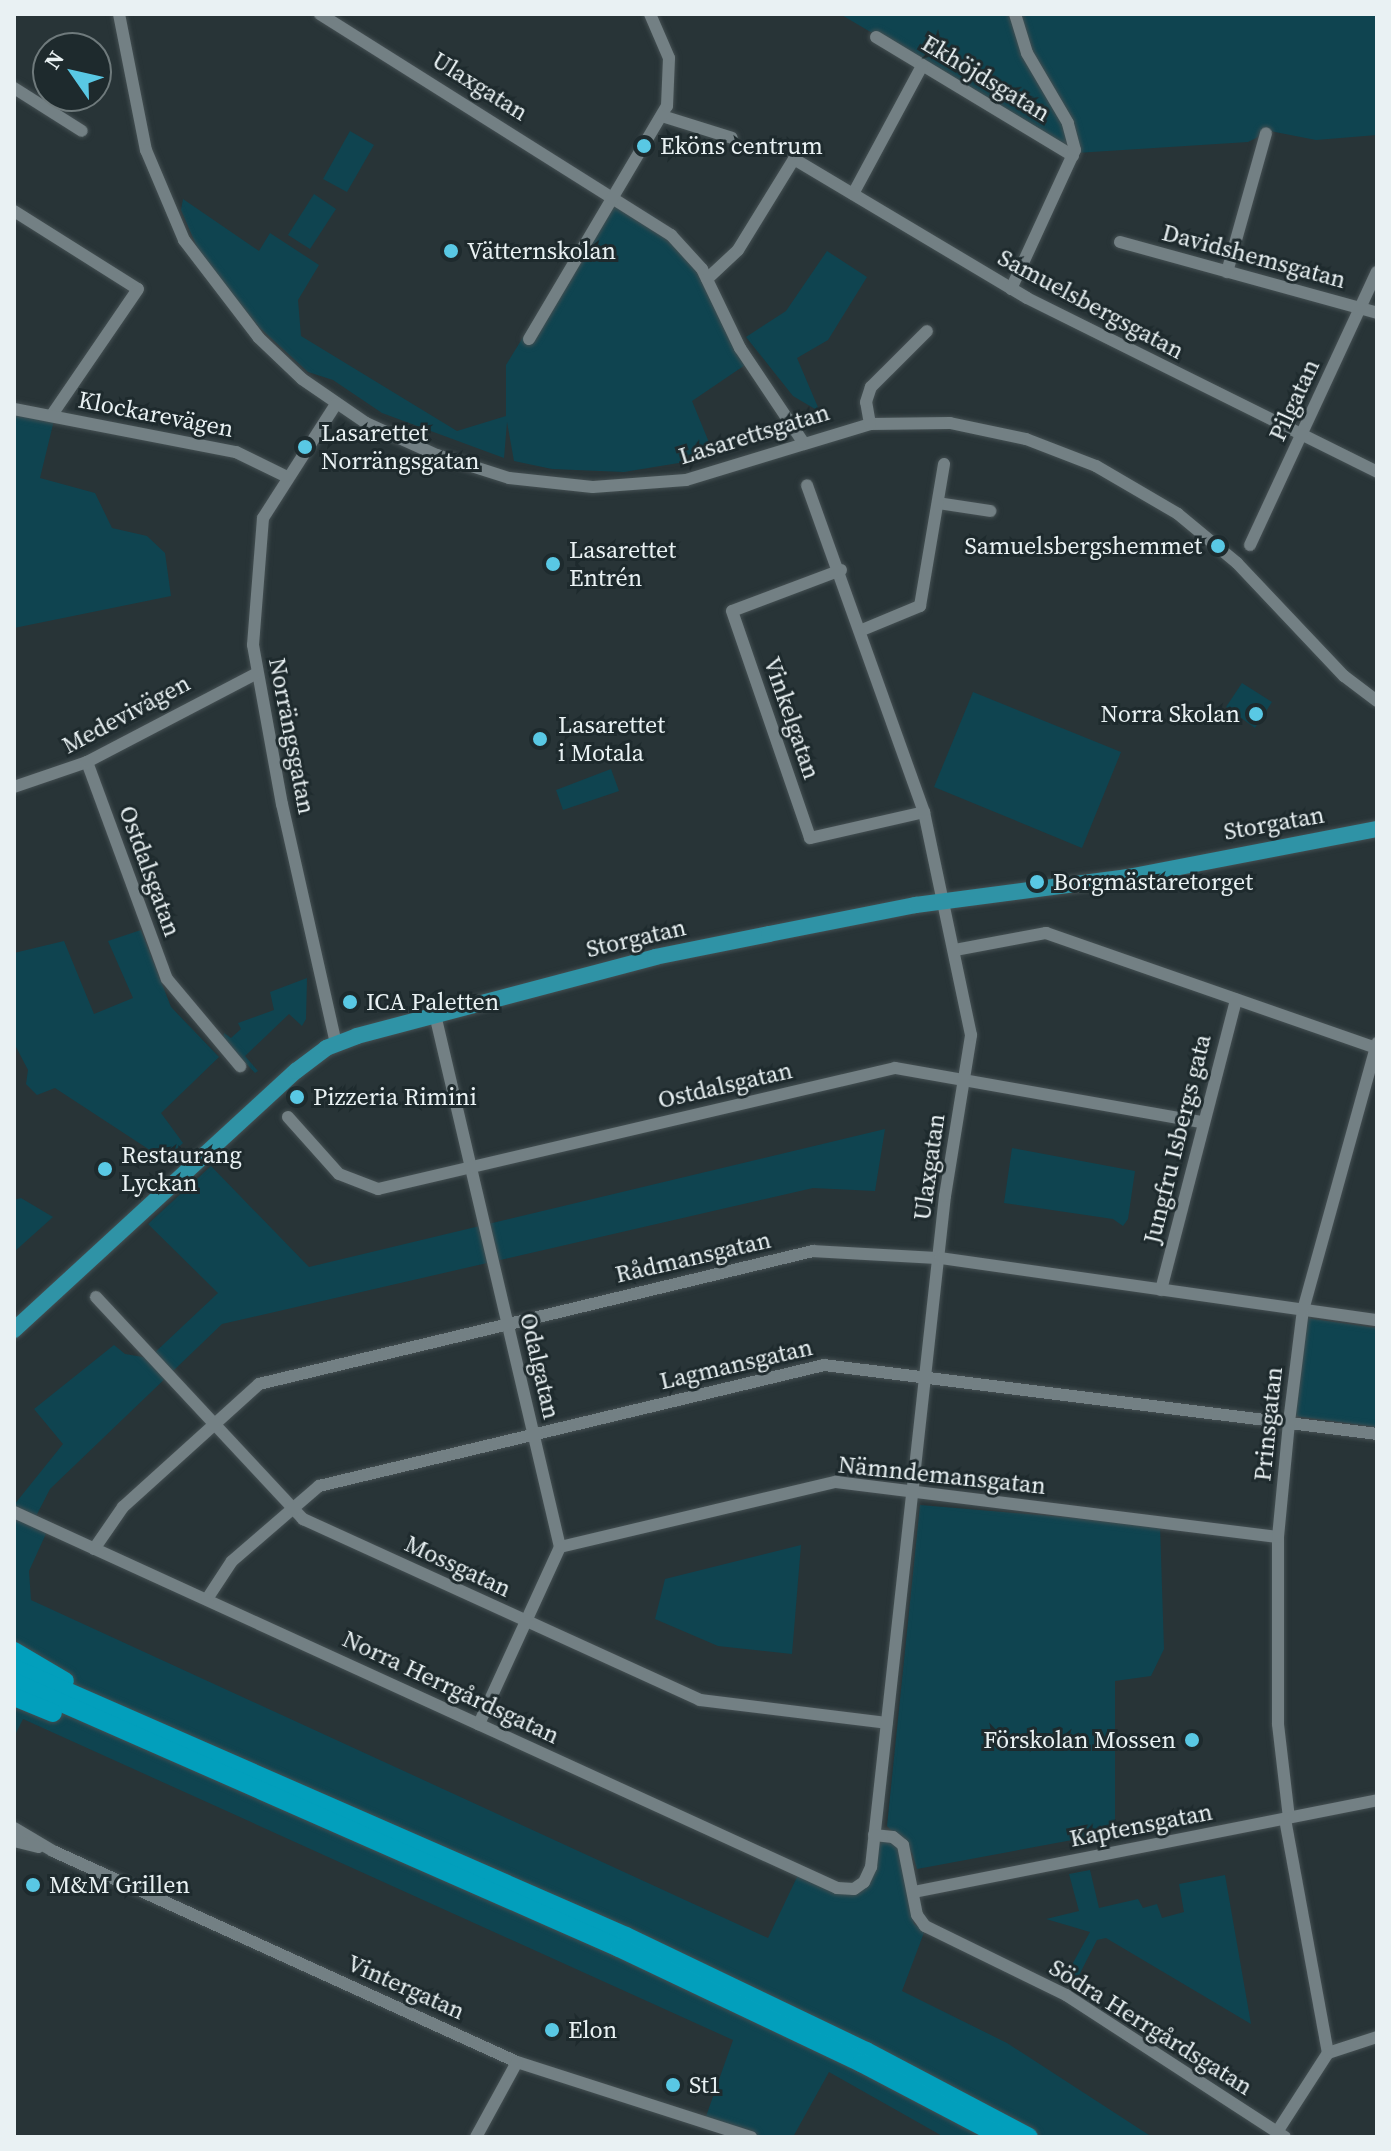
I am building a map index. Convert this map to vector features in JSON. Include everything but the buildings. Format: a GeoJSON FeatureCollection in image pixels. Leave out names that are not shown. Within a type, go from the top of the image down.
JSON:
{"type":"FeatureCollection","features":[{"type":"Feature","properties":{"kind":"highway"},"geometry":{"type":"LineString","coordinates":[[14,1651],[114,1713]]}},
{"type":"Feature","properties":{"kind":"highway"},"geometry":{"type":"LineString","coordinates":[[14,1668],[668,1956],[879,2057],[1029,2137]]}},
{"type":"Feature","properties":{"kind":"highway"},"geometry":{"type":"LineString","coordinates":[[14,1682],[743,2005],[1002,2137]]}},
{"type":"Feature","properties":{"kind":"highway"},"geometry":{"type":"LineString","coordinates":[[14,1697],[188,1760]]}},
{"type":"Feature","properties":{"kind":"main road","name":"Storgatan"},"geometry":{"type":"LineString","coordinates":[[14,1318],[290,1065],[334,1040],[653,949],[943,897],[1103,873],[1377,820]]}},
{"type":"Feature","properties":{"kind":"main road","name":"Storgatan"},"geometry":{"type":"LineString","coordinates":[[943,897],[1089,883],[1377,829]]}},
{"type":"Feature","properties":{"kind":"main road","name":"Storgatan"},"geometry":{"type":"LineString","coordinates":[[14,1330],[334,1040]]}},
{"type":"Feature","properties":{"kind":"street","name":"Lasarettsgatan"},"geometry":{"type":"LineString","coordinates":[[119,14],[146,150],[177,227],[241,318],[289,368],[336,404],[437,455],[509,478],[562,486],[686,480],[870,424],[928,421],[1000,432],[1061,451],[1121,478],[1218,546],[1344,676],[1377,701]]}},
{"type":"Feature","properties":{"kind":"street","name":"Ulaxgatan"},"geometry":{"type":"LineString","coordinates":[[320,14],[616,196],[671,235],[707,279],[740,348],[803,442]]}},
{"type":"Feature","properties":{"kind":"street"},"geometry":{"type":"LineString","coordinates":[[529,339],[662,116],[670,66],[650,14]]}},
{"type":"Feature","properties":{"kind":"street"},"geometry":{"type":"LineString","coordinates":[[1011,289],[1073,156],[1072,131],[1027,53],[1015,14]]}},
{"type":"Feature","properties":{"kind":"street","name":"Ekhöjdsgatan"},"geometry":{"type":"LineString","coordinates":[[876,37],[1073,156]]}},
{"type":"Feature","properties":{"kind":"street"},"geometry":{"type":"LineString","coordinates":[[853,194],[922,66]]}},
{"type":"Feature","properties":{"kind":"street"},"geometry":{"type":"LineString","coordinates":[[14,88],[82,131]]}},
{"type":"Feature","properties":{"kind":"street"},"geometry":{"type":"LineString","coordinates":[[662,116],[732,138]]}},
{"type":"Feature","properties":{"kind":"street"},"geometry":{"type":"LineString","coordinates":[[1227,272],[1266,133]]}},
{"type":"Feature","properties":{"kind":"street","name":"Samuelsbergsgatan"},"geometry":{"type":"LineString","coordinates":[[707,279],[738,250],[794,159],[1011,289],[1377,472]]}},
{"type":"Feature","properties":{"kind":"street"},"geometry":{"type":"LineString","coordinates":[[14,211],[138,289],[51,416]]}},
{"type":"Feature","properties":{"kind":"street","name":"Davidshemsgatan"},"geometry":{"type":"LineString","coordinates":[[1120,242],[1377,313]]}},
{"type":"Feature","properties":{"kind":"street","name":"Pilgatan"},"geometry":{"type":"LineString","coordinates":[[1250,545],[1377,272]]}},
{"type":"Feature","properties":{"kind":"street"},"geometry":{"type":"LineString","coordinates":[[870,424],[866,402],[871,387],[927,331]]}},
{"type":"Feature","properties":{"kind":"street","name":"Norrängsgatan"},"geometry":{"type":"LineString","coordinates":[[334,1040],[255,674],[258,535],[267,506],[336,404]]}},
{"type":"Feature","properties":{"kind":"street","name":"Klockarevägen"},"geometry":{"type":"LineString","coordinates":[[14,409],[248,455],[285,476]]}},
{"type":"Feature","properties":{"kind":"street"},"geometry":{"type":"LineString","coordinates":[[862,630],[920,606],[944,464]]}},
{"type":"Feature","properties":{"kind":"street","name":"Ulaxgatan"},"geometry":{"type":"LineString","coordinates":[[807,485],[841,570],[924,812],[971,1035],[940,1258],[868,1877]]}},
{"type":"Feature","properties":{"kind":"street"},"geometry":{"type":"LineString","coordinates":[[938,503],[990,511]]}},
{"type":"Feature","properties":{"kind":"street","name":"Vinkelgatan"},"geometry":{"type":"LineString","coordinates":[[841,570],[732,611],[761,696],[810,838],[924,812]]}},
{"type":"Feature","properties":{"kind":"street","name":"Medevivägen"},"geometry":{"type":"LineString","coordinates":[[14,787],[87,762],[255,674]]}},
{"type":"Feature","properties":{"kind":"street","name":"Ostdalsgatan"},"geometry":{"type":"LineString","coordinates":[[87,762],[167,979],[240,1066]]}},
{"type":"Feature","properties":{"kind":"street"},"geometry":{"type":"LineString","coordinates":[[955,950],[1040,932],[1377,1047]]}},
{"type":"Feature","properties":{"kind":"street","name":"Jungfru Isbergs gata"},"geometry":{"type":"LineString","coordinates":[[1161,1290],[1236,1000]]}},
{"type":"Feature","properties":{"kind":"street","name":"Odalgatan"},"geometry":{"type":"LineString","coordinates":[[434,1010],[560,1547]]}},
{"type":"Feature","properties":{"kind":"street","name":"Prinsgatan"},"geometry":{"type":"LineString","coordinates":[[1328,2053],[1287,1819],[1278,1724],[1278,1537],[1303,1310],[1377,1047]]}},
{"type":"Feature","properties":{"kind":"street","name":"Ostdalsgatan"},"geometry":{"type":"LineString","coordinates":[[288,1117],[339,1174],[363,1187],[391,1188],[885,1069],[965,1079],[1202,1122]]}},
{"type":"Feature","properties":{"kind":"street","name":"Rådmansgatan"},"geometry":{"type":"LineString","coordinates":[[94,1549],[123,1507],[259,1384],[813,1251],[940,1258],[1377,1320]]}},
{"type":"Feature","properties":{"kind":"street","name":"Mossgatan"},"geometry":{"type":"LineString","coordinates":[[96,1297],[289,1508],[303,1519],[706,1701],[887,1723]]}},
{"type":"Feature","properties":{"kind":"street","name":"Lagmansgatan"},"geometry":{"type":"LineString","coordinates":[[207,1599],[222,1572],[289,1508],[319,1486],[824,1365],[1377,1434]]}},
{"type":"Feature","properties":{"kind":"street","name":"Nämndemansgatan"},"geometry":{"type":"LineString","coordinates":[[560,1547],[828,1483],[1278,1537]]}},
{"type":"Feature","properties":{"kind":"street","name":"Norra Herrgårdsgatan"},"geometry":{"type":"LineString","coordinates":[[14,1512],[837,1888],[854,1889],[868,1877]]}},
{"type":"Feature","properties":{"kind":"street"},"geometry":{"type":"LineString","coordinates":[[479,1724],[560,1547]]}},
{"type":"Feature","properties":{"kind":"street","name":"Kaptensgatan"},"geometry":{"type":"LineString","coordinates":[[914,1892],[1377,1800]]}},
{"type":"Feature","properties":{"kind":"street","name":"Vintergatan"},"geometry":{"type":"LineString","coordinates":[[14,1828],[53,1851],[517,2062],[751,2137]]}},
{"type":"Feature","properties":{"kind":"street","name":"Södra Herrgårdsgatan"},"geometry":{"type":"LineString","coordinates":[[874,1835],[893,1837],[903,1845],[917,1915],[925,1926],[1066,1995],[1281,2135]]}},
{"type":"Feature","properties":{"kind":"street","name":"Vintergatan"},"geometry":{"type":"LineString","coordinates":[[14,1841],[53,1851]]}},
{"type":"Feature","properties":{"kind":"street"},"geometry":{"type":"LineString","coordinates":[[1281,2135],[1328,2053],[1377,2037]]}},
{"type":"Feature","properties":{"kind":"street"},"geometry":{"type":"LineString","coordinates":[[476,2137],[517,2062]]}},
{"type":"Feature","properties":{"kind":"shaded area"},"geometry":{"type":"Polygon","coordinates":[[[840,14],[1377,14],[1377,135],[1316,140],[1270,131],[1248,142],[1076,153],[840,14]]]}},
{"type":"Feature","properties":{"kind":"shaded area"},"geometry":{"type":"Polygon","coordinates":[[[350,131],[374,145],[347,192],[323,179],[350,131]]]}},
{"type":"Feature","properties":{"kind":"shaded area"},"geometry":{"type":"Polygon","coordinates":[[[612,192],[656,218],[711,279],[748,363],[692,401],[715,457],[624,472],[552,469],[514,461],[507,422],[504,458],[382,413],[333,380],[308,372],[259,327],[200,254],[181,210],[183,199],[259,251],[270,233],[319,265],[298,300],[301,336],[457,431],[506,416],[506,365],[612,192]]]}},
{"type":"Feature","properties":{"kind":"shaded area"},"geometry":{"type":"Polygon","coordinates":[[[314,194],[336,209],[310,249],[288,235],[314,194]]]}},
{"type":"Feature","properties":{"kind":"shaded area"},"geometry":{"type":"Polygon","coordinates":[[[827,251],[867,277],[828,340],[797,358],[820,412],[793,396],[746,337],[786,311],[827,251]]]}},
{"type":"Feature","properties":{"kind":"shaded area"},"geometry":{"type":"Polygon","coordinates":[[[14,405],[56,412],[40,478],[95,493],[112,528],[147,536],[165,553],[171,596],[14,628],[14,405]]]}},
{"type":"Feature","properties":{"kind":"shaded area"},"geometry":{"type":"Polygon","coordinates":[[[1242,683],[1272,702],[1255,728],[1226,707],[1242,683]]]}},
{"type":"Feature","properties":{"kind":"shaded area"},"geometry":{"type":"Polygon","coordinates":[[[973,692],[1121,752],[1082,848],[934,787],[973,692]]]}},
{"type":"Feature","properties":{"kind":"shaded area"},"geometry":{"type":"Polygon","coordinates":[[[611,769],[619,791],[563,810],[556,790],[611,769]]]}},
{"type":"Feature","properties":{"kind":"shaded area"},"geometry":{"type":"Polygon","coordinates":[[[141,930],[171,1007],[219,1057],[161,1113],[183,1143],[165,1160],[55,1088],[37,1095],[26,1084],[28,1070],[14,1043],[14,953],[64,941],[94,1014],[133,998],[108,941],[141,930]]]}},
{"type":"Feature","properties":{"kind":"shaded area"},"geometry":{"type":"Polygon","coordinates":[[[307,978],[306,1019],[302,1026],[289,1014],[245,1056],[258,1071],[255,1073],[223,1039],[224,1033],[231,1038],[241,1029],[238,1023],[274,1010],[270,992],[307,978]]]}},
{"type":"Feature","properties":{"kind":"shaded area"},"geometry":{"type":"Polygon","coordinates":[[[885,1129],[875,1191],[813,1188],[222,1324],[50,1489],[34,1520],[49,1527],[29,1571],[31,1600],[768,1938],[799,1873],[841,1892],[864,1884],[872,1830],[894,1842],[904,1857],[914,1924],[925,1930],[902,1991],[1007,2043],[1152,2137],[944,2137],[829,2072],[793,2137],[750,2137],[704,2122],[733,2040],[23,1719],[14,1737],[14,1505],[63,1444],[34,1409],[114,1345],[125,1354],[149,1358],[218,1293],[148,1224],[211,1166],[309,1267],[885,1129]]]}},
{"type":"Feature","properties":{"kind":"shaded area"},"geometry":{"type":"Polygon","coordinates":[[[1012,1148],[1135,1171],[1128,1219],[1123,1226],[1113,1219],[1004,1203],[1012,1148]]]}},
{"type":"Feature","properties":{"kind":"shaded area"},"geometry":{"type":"Polygon","coordinates":[[[21,1198],[53,1217],[14,1252],[14,1200],[21,1198]]]}},
{"type":"Feature","properties":{"kind":"shaded area"},"geometry":{"type":"Polygon","coordinates":[[[1306,1318],[1377,1328],[1376,1427],[1294,1416],[1306,1318]]]}},
{"type":"Feature","properties":{"kind":"shaded area"},"geometry":{"type":"Polygon","coordinates":[[[920,1505],[1160,1525],[1164,1649],[1151,1676],[1115,1681],[1115,1832],[917,1869],[912,1853],[887,1826],[920,1505]]]}},
{"type":"Feature","properties":{"kind":"shaded area"},"geometry":{"type":"Polygon","coordinates":[[[801,1545],[792,1654],[718,1646],[655,1619],[665,1579],[801,1545]]]}},
{"type":"Feature","properties":{"kind":"shaded area"},"geometry":{"type":"Polygon","coordinates":[[[1090,1870],[1099,1908],[1138,1899],[1143,1908],[1157,1904],[1162,1918],[1184,1912],[1179,1884],[1225,1875],[1251,2024],[1106,1938],[1097,1940],[1073,1987],[1063,1981],[1090,1932],[1046,1919],[1079,1911],[1069,1874],[1090,1870]]]}},
{"type":"Feature","properties":{"kind":"place","name":"Eköns centrum"},"geometry":{"type":"Point","coordinates":[644,146]}},
{"type":"Feature","properties":{"kind":"place","name":"Vätternskolan"},"geometry":{"type":"Point","coordinates":[451,251]}},
{"type":"Feature","properties":{"kind":"place","name":"Lasarettet Norrängsgatan"},"geometry":{"type":"Point","coordinates":[305,447]}},
{"type":"Feature","properties":{"kind":"place","name":"Samuelsbergshemmet"},"geometry":{"type":"Point","coordinates":[1218,546]}},
{"type":"Feature","properties":{"kind":"place","name":"Lasarettet Entrén"},"geometry":{"type":"Point","coordinates":[553,564]}},
{"type":"Feature","properties":{"kind":"place","name":"Norra Skolan"},"geometry":{"type":"Point","coordinates":[1256,714]}},
{"type":"Feature","properties":{"kind":"place","name":"Lasarettet i Motala"},"geometry":{"type":"Point","coordinates":[540,739]}},
{"type":"Feature","properties":{"kind":"place","name":"Borgmästaretorget"},"geometry":{"type":"Point","coordinates":[1037,882]}},
{"type":"Feature","properties":{"kind":"place","name":"ICA Paletten"},"geometry":{"type":"Point","coordinates":[350,1002]}},
{"type":"Feature","properties":{"kind":"place","name":"Pizzeria Rimini"},"geometry":{"type":"Point","coordinates":[297,1097]}},
{"type":"Feature","properties":{"kind":"place","name":"Restaurang Lyckan"},"geometry":{"type":"Point","coordinates":[105,1169]}},
{"type":"Feature","properties":{"kind":"place","name":"Förskolan Mossen"},"geometry":{"type":"Point","coordinates":[1192,1740]}},
{"type":"Feature","properties":{"kind":"place","name":"M&M Grillen"},"geometry":{"type":"Point","coordinates":[33,1885]}},
{"type":"Feature","properties":{"kind":"place","name":"Elon"},"geometry":{"type":"Point","coordinates":[552,2030]}},
{"type":"Feature","properties":{"kind":"place","name":"St1"},"geometry":{"type":"Point","coordinates":[673,2085]}}]}
